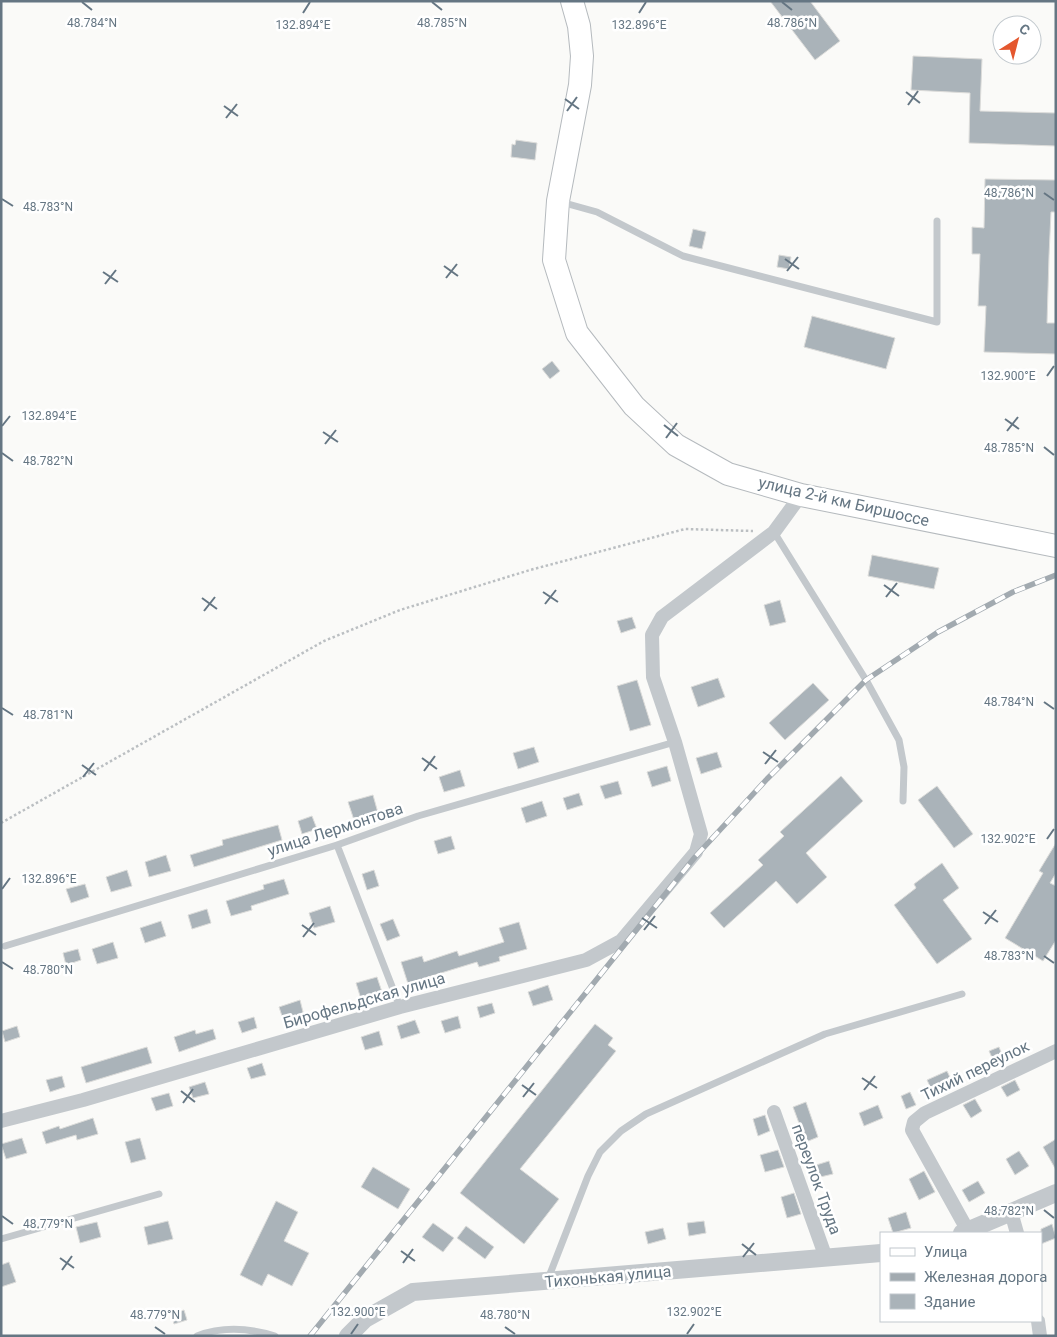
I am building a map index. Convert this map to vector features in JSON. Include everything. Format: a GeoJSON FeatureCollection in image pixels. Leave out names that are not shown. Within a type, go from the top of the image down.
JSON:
{"type":"FeatureCollection","features":[{"type":"Feature","properties":{"kind":"main road","name":"улица 2-й км Биршоссе"},"geometry":{"type":"LineString","coordinates":[[572,1],[579,26],[582,56],[580,85],[558,201],[554,260],[577,333],[634,406],[676,445],[728,474],[801,495],[1056,546]]}},
{"type":"Feature","properties":{"kind":"street"},"geometry":{"type":"LineString","coordinates":[[675,742],[653,677],[652,635],[662,617],[774,532],[801,495]]}},
{"type":"Feature","properties":{"kind":"street","name":"Бирофельдская улица"},"geometry":{"type":"LineString","coordinates":[[1,1121],[83,1100],[400,1007],[586,960],[621,940],[696,852],[701,834],[675,742]]}},
{"type":"Feature","properties":{"kind":"street","name":"Тихий переулок"},"geometry":{"type":"LineString","coordinates":[[965,1232],[912,1130],[914,1122],[925,1113],[1056,1051]]}},
{"type":"Feature","properties":{"kind":"street","name":"переулок Труда"},"geometry":{"type":"LineString","coordinates":[[774,1112],[826,1258]]}},
{"type":"Feature","properties":{"kind":"street"},"geometry":{"type":"LineString","coordinates":[[965,1232],[1056,1193]]}},
{"type":"Feature","properties":{"kind":"street"},"geometry":{"type":"LineString","coordinates":[[1011,1212],[1017,1232]]}},
{"type":"Feature","properties":{"kind":"street","name":"Тихонькая улица"},"geometry":{"type":"LineString","coordinates":[[348,1336],[365,1320],[413,1292],[880,1253]]}},
{"type":"Feature","properties":{"kind":"street"},"geometry":{"type":"LineString","coordinates":[[1038,1322],[1040,1336]]}},
{"type":"Feature","properties":{"kind":"lane"},"geometry":{"type":"LineString","coordinates":[[558,201],[597,212],[683,256],[936,322],[937,221]]}},
{"type":"Feature","properties":{"kind":"lane"},"geometry":{"type":"LineString","coordinates":[[774,532],[866,680],[899,740],[904,767],[902,801]]}},
{"type":"Feature","properties":{"kind":"lane","name":"улица Лермонтова"},"geometry":{"type":"LineString","coordinates":[[5,946],[337,845],[418,816],[675,742]]}},
{"type":"Feature","properties":{"kind":"lane"},"geometry":{"type":"LineString","coordinates":[[337,845],[400,1007]]}},
{"type":"Feature","properties":{"kind":"lane"},"geometry":{"type":"LineString","coordinates":[[547,1281],[588,1176],[600,1152],[621,1131],[646,1114],[825,1034],[962,994]]}},
{"type":"Feature","properties":{"kind":"lane"},"geometry":{"type":"LineString","coordinates":[[1,1239],[159,1194]]}},
{"type":"Feature","properties":{"kind":"lane"},"geometry":{"type":"LineString","coordinates":[[197,1336],[210,1331],[251,1329],[275,1336]]}},
{"type":"Feature","properties":{"kind":"path"},"geometry":{"type":"LineString","coordinates":[[1,823],[324,641],[400,610],[530,570],[685,529],[774,532]]}},
{"type":"Feature","properties":{"kind":"building"},"geometry":{"type":"Polygon","coordinates":[[[770,1],[810,1],[840,41],[815,60],[770,1]]]}},
{"type":"Feature","properties":{"kind":"building"},"geometry":{"type":"Polygon","coordinates":[[[913,56],[982,59],[980,111],[1056,113],[1056,146],[969,143],[970,93],[911,90],[913,56]]]}},
{"type":"Feature","properties":{"kind":"building"},"geometry":{"type":"Polygon","coordinates":[[[516,140],[537,143],[535,160],[511,157],[512,144],[515,145],[516,140]]]}},
{"type":"Feature","properties":{"kind":"building"},"geometry":{"type":"Polygon","coordinates":[[[985,179],[1056,180],[1056,212],[1051,212],[1047,323],[1056,323],[1056,354],[984,352],[986,306],[978,306],[980,254],[972,254],[972,227],[984,228],[985,179]]]}},
{"type":"Feature","properties":{"kind":"building"},"geometry":{"type":"Polygon","coordinates":[[[693,229],[706,232],[702,249],[689,246],[693,229]]]}},
{"type":"Feature","properties":{"kind":"building"},"geometry":{"type":"Polygon","coordinates":[[[779,255],[791,257],[789,269],[777,267],[779,255]]]}},
{"type":"Feature","properties":{"kind":"building"},"geometry":{"type":"Polygon","coordinates":[[[812,316],[895,338],[886,369],[804,347],[812,316]]]}},
{"type":"Feature","properties":{"kind":"building"},"geometry":{"type":"Polygon","coordinates":[[[552,361],[560,371],[550,379],[542,369],[552,361]]]}},
{"type":"Feature","properties":{"kind":"building"},"geometry":{"type":"Polygon","coordinates":[[[872,555],[939,568],[934,589],[868,576],[872,555]]]}},
{"type":"Feature","properties":{"kind":"building"},"geometry":{"type":"Polygon","coordinates":[[[780,600],[786,622],[770,626],[764,605],[780,600]]]}},
{"type":"Feature","properties":{"kind":"building"},"geometry":{"type":"Polygon","coordinates":[[[632,617],[636,628],[621,633],[617,621],[632,617]]]}},
{"type":"Feature","properties":{"kind":"building"},"geometry":{"type":"Polygon","coordinates":[[[718,678],[725,697],[698,707],[691,687],[718,678]]]}},
{"type":"Feature","properties":{"kind":"building"},"geometry":{"type":"Polygon","coordinates":[[[637,680],[651,725],[630,731],[617,686],[637,680]]]}},
{"type":"Feature","properties":{"kind":"building"},"geometry":{"type":"Polygon","coordinates":[[[813,683],[829,700],[785,740],[769,723],[813,683]]]}},
{"type":"Feature","properties":{"kind":"building"},"geometry":{"type":"Polygon","coordinates":[[[534,747],[539,762],[518,769],[513,753],[534,747]]]}},
{"type":"Feature","properties":{"kind":"building"},"geometry":{"type":"Polygon","coordinates":[[[717,752],[722,767],[701,774],[696,758],[717,752]]]}},
{"type":"Feature","properties":{"kind":"building"},"geometry":{"type":"Polygon","coordinates":[[[667,766],[671,781],[652,787],[647,772],[667,766]]]}},
{"type":"Feature","properties":{"kind":"building"},"geometry":{"type":"Polygon","coordinates":[[[460,770],[465,786],[444,792],[439,777],[460,770]]]}},
{"type":"Feature","properties":{"kind":"building"},"geometry":{"type":"Polygon","coordinates":[[[841,776],[863,801],[806,853],[827,877],[797,904],[776,881],[724,928],[710,913],[763,865],[758,860],[784,836],[780,832],[841,776]]]}},
{"type":"Feature","properties":{"kind":"building"},"geometry":{"type":"Polygon","coordinates":[[[618,781],[622,794],[605,799],[600,786],[618,781]]]}},
{"type":"Feature","properties":{"kind":"building"},"geometry":{"type":"Polygon","coordinates":[[[937,786],[973,834],[954,848],[918,800],[937,786]]]}},
{"type":"Feature","properties":{"kind":"building"},"geometry":{"type":"Polygon","coordinates":[[[579,793],[583,805],[567,810],[563,798],[579,793]]]}},
{"type":"Feature","properties":{"kind":"building"},"geometry":{"type":"Polygon","coordinates":[[[373,795],[378,813],[354,820],[348,802],[373,795]]]}},
{"type":"Feature","properties":{"kind":"building"},"geometry":{"type":"Polygon","coordinates":[[[542,801],[547,816],[526,823],[521,808],[542,801]]]}},
{"type":"Feature","properties":{"kind":"building"},"geometry":{"type":"Polygon","coordinates":[[[312,816],[317,829],[302,834],[298,821],[312,816]]]}},
{"type":"Feature","properties":{"kind":"building"},"geometry":{"type":"Polygon","coordinates":[[[278,825],[282,840],[194,867],[190,855],[223,845],[222,840],[278,825]]]}},
{"type":"Feature","properties":{"kind":"building"},"geometry":{"type":"Polygon","coordinates":[[[451,836],[455,849],[438,854],[434,841],[451,836]]]}},
{"type":"Feature","properties":{"kind":"building"},"geometry":{"type":"Polygon","coordinates":[[[1056,843],[1056,873],[1050,883],[1056,886],[1056,940],[1043,961],[1005,938],[1043,873],[1039,871],[1056,843]]]}},
{"type":"Feature","properties":{"kind":"building"},"geometry":{"type":"Polygon","coordinates":[[[166,855],[171,871],[149,877],[145,862],[166,855]]]}},
{"type":"Feature","properties":{"kind":"building"},"geometry":{"type":"Polygon","coordinates":[[[942,863],[959,888],[943,900],[972,939],[937,964],[894,905],[916,888],[914,884],[942,863]]]}},
{"type":"Feature","properties":{"kind":"building"},"geometry":{"type":"Polygon","coordinates":[[[127,870],[132,886],[111,892],[106,877],[127,870]]]}},
{"type":"Feature","properties":{"kind":"building"},"geometry":{"type":"Polygon","coordinates":[[[374,870],[379,886],[367,890],[362,874],[374,870]]]}},
{"type":"Feature","properties":{"kind":"building"},"geometry":{"type":"Polygon","coordinates":[[[284,879],[289,894],[251,906],[252,910],[231,916],[226,901],[264,889],[263,885],[284,879]]]}},
{"type":"Feature","properties":{"kind":"building"},"geometry":{"type":"Polygon","coordinates":[[[85,884],[89,897],[71,903],[66,889],[85,884]]]}},
{"type":"Feature","properties":{"kind":"building"},"geometry":{"type":"Polygon","coordinates":[[[330,906],[335,922],[314,928],[309,913],[330,906]]]}},
{"type":"Feature","properties":{"kind":"building"},"geometry":{"type":"Polygon","coordinates":[[[207,909],[211,923],[192,929],[188,915],[207,909]]]}},
{"type":"Feature","properties":{"kind":"building"},"geometry":{"type":"Polygon","coordinates":[[[393,919],[400,936],[387,941],[380,924],[393,919]]]}},
{"type":"Feature","properties":{"kind":"building"},"geometry":{"type":"Polygon","coordinates":[[[161,921],[166,936],[145,943],[140,928],[161,921]]]}},
{"type":"Feature","properties":{"kind":"building"},"geometry":{"type":"Polygon","coordinates":[[[519,922],[527,949],[499,957],[500,961],[479,967],[477,962],[428,977],[430,984],[410,990],[401,962],[422,956],[424,962],[457,951],[459,956],[504,942],[499,928],[519,922]]]}},
{"type":"Feature","properties":{"kind":"building"},"geometry":{"type":"Polygon","coordinates":[[[113,942],[118,958],[97,964],[92,949],[113,942]]]}},
{"type":"Feature","properties":{"kind":"building"},"geometry":{"type":"Polygon","coordinates":[[[78,949],[81,960],[66,965],[63,953],[78,949]]]}},
{"type":"Feature","properties":{"kind":"building"},"geometry":{"type":"Polygon","coordinates":[[[377,977],[382,992],[361,999],[356,983],[377,977]]]}},
{"type":"Feature","properties":{"kind":"building"},"geometry":{"type":"Polygon","coordinates":[[[548,985],[553,1000],[533,1006],[528,992],[548,985]]]}},
{"type":"Feature","properties":{"kind":"building"},"geometry":{"type":"Polygon","coordinates":[[[300,1000],[304,1016],[284,1022],[279,1007],[300,1000]]]}},
{"type":"Feature","properties":{"kind":"building"},"geometry":{"type":"Polygon","coordinates":[[[492,1003],[495,1013],[480,1018],[477,1007],[492,1003]]]}},
{"type":"Feature","properties":{"kind":"building"},"geometry":{"type":"Polygon","coordinates":[[[458,1016],[461,1028],[445,1033],[441,1021],[458,1016]]]}},
{"type":"Feature","properties":{"kind":"building"},"geometry":{"type":"Polygon","coordinates":[[[254,1017],[257,1028],[242,1033],[238,1022],[254,1017]]]}},
{"type":"Feature","properties":{"kind":"building"},"geometry":{"type":"Polygon","coordinates":[[[415,1020],[420,1033],[401,1039],[397,1026],[415,1020]]]}},
{"type":"Feature","properties":{"kind":"building"},"geometry":{"type":"Polygon","coordinates":[[[595,1024],[613,1038],[608,1045],[616,1051],[520,1169],[559,1199],[524,1244],[460,1193],[595,1024]]]}},
{"type":"Feature","properties":{"kind":"building"},"geometry":{"type":"Polygon","coordinates":[[[17,1026],[20,1037],[5,1042],[2,1031],[17,1026]]]}},
{"type":"Feature","properties":{"kind":"building"},"geometry":{"type":"Polygon","coordinates":[[[213,1029],[216,1039],[179,1052],[174,1037],[195,1030],[196,1034],[213,1029]]]}},
{"type":"Feature","properties":{"kind":"building"},"geometry":{"type":"Polygon","coordinates":[[[379,1031],[383,1045],[365,1050],[361,1037],[379,1031]]]}},
{"type":"Feature","properties":{"kind":"building"},"geometry":{"type":"Polygon","coordinates":[[[147,1047],[152,1063],[86,1083],[81,1067],[147,1047]]]}},
{"type":"Feature","properties":{"kind":"building"},"geometry":{"type":"Polygon","coordinates":[[[999,1047],[1004,1060],[995,1064],[989,1051],[999,1047]]]}},
{"type":"Feature","properties":{"kind":"building"},"geometry":{"type":"Polygon","coordinates":[[[262,1063],[266,1075],[251,1079],[247,1068],[262,1063]]]}},
{"type":"Feature","properties":{"kind":"building"},"geometry":{"type":"Polygon","coordinates":[[[947,1071],[954,1086],[934,1095],[927,1080],[947,1071]]]}},
{"type":"Feature","properties":{"kind":"building"},"geometry":{"type":"Polygon","coordinates":[[[62,1076],[65,1087],[50,1092],[46,1080],[62,1076]]]}},
{"type":"Feature","properties":{"kind":"building"},"geometry":{"type":"Polygon","coordinates":[[[1015,1080],[1020,1090],[1007,1097],[1001,1087],[1015,1080]]]}},
{"type":"Feature","properties":{"kind":"building"},"geometry":{"type":"Polygon","coordinates":[[[205,1082],[209,1094],[193,1098],[189,1087],[205,1082]]]}},
{"type":"Feature","properties":{"kind":"building"},"geometry":{"type":"Polygon","coordinates":[[[910,1092],[916,1105],[906,1109],[901,1096],[910,1092]]]}},
{"type":"Feature","properties":{"kind":"building"},"geometry":{"type":"Polygon","coordinates":[[[169,1093],[173,1106],[156,1111],[151,1098],[169,1093]]]}},
{"type":"Feature","properties":{"kind":"building"},"geometry":{"type":"Polygon","coordinates":[[[975,1099],[982,1111],[971,1118],[963,1105],[975,1099]]]}},
{"type":"Feature","properties":{"kind":"building"},"geometry":{"type":"Polygon","coordinates":[[[806,1102],[818,1137],[806,1142],[793,1107],[806,1102]]]}},
{"type":"Feature","properties":{"kind":"building"},"geometry":{"type":"Polygon","coordinates":[[[878,1105],[883,1118],[864,1126],[859,1113],[878,1105]]]}},
{"type":"Feature","properties":{"kind":"building"},"geometry":{"type":"Polygon","coordinates":[[[765,1115],[770,1131],[758,1136],[753,1119],[765,1115]]]}},
{"type":"Feature","properties":{"kind":"building"},"geometry":{"type":"Polygon","coordinates":[[[93,1118],[98,1134],[77,1140],[76,1135],[46,1144],[42,1132],[59,1126],[60,1129],[93,1118]]]}},
{"type":"Feature","properties":{"kind":"building"},"geometry":{"type":"Polygon","coordinates":[[[22,1138],[27,1153],[6,1159],[1,1144],[22,1138]]]}},
{"type":"Feature","properties":{"kind":"building"},"geometry":{"type":"Polygon","coordinates":[[[140,1138],[146,1159],[131,1163],[125,1142],[140,1138]]]}},
{"type":"Feature","properties":{"kind":"building"},"geometry":{"type":"Polygon","coordinates":[[[1056,1139],[1056,1170],[1043,1147],[1056,1139]]]}},
{"type":"Feature","properties":{"kind":"building"},"geometry":{"type":"Polygon","coordinates":[[[778,1150],[784,1167],[765,1172],[760,1155],[778,1150]]]}},
{"type":"Feature","properties":{"kind":"building"},"geometry":{"type":"Polygon","coordinates":[[[1019,1151],[1029,1166],[1015,1175],[1006,1159],[1019,1151]]]}},
{"type":"Feature","properties":{"kind":"building"},"geometry":{"type":"Polygon","coordinates":[[[829,1161],[833,1174],[816,1178],[813,1166],[829,1161]]]}},
{"type":"Feature","properties":{"kind":"building"},"geometry":{"type":"Polygon","coordinates":[[[373,1167],[410,1189],[398,1209],[361,1187],[373,1167]]]}},
{"type":"Feature","properties":{"kind":"building"},"geometry":{"type":"Polygon","coordinates":[[[924,1171],[935,1192],[919,1200],[909,1179],[924,1171]]]}},
{"type":"Feature","properties":{"kind":"building"},"geometry":{"type":"Polygon","coordinates":[[[978,1181],[985,1193],[969,1202],[962,1190],[978,1181]]]}},
{"type":"Feature","properties":{"kind":"building"},"geometry":{"type":"Polygon","coordinates":[[[794,1193],[801,1214],[787,1218],[781,1197],[794,1193]]]}},
{"type":"Feature","properties":{"kind":"building"},"geometry":{"type":"Polygon","coordinates":[[[276,1201],[298,1212],[284,1241],[309,1253],[292,1286],[268,1274],[262,1286],[240,1275],[276,1201]]]}},
{"type":"Feature","properties":{"kind":"building"},"geometry":{"type":"Polygon","coordinates":[[[906,1212],[911,1228],[893,1232],[888,1218],[906,1212]]]}},
{"type":"Feature","properties":{"kind":"building"},"geometry":{"type":"Polygon","coordinates":[[[168,1221],[173,1239],[148,1245],[144,1227],[168,1221]]]}},
{"type":"Feature","properties":{"kind":"building"},"geometry":{"type":"Polygon","coordinates":[[[704,1221],[706,1233],[689,1236],[687,1223],[704,1221]]]}},
{"type":"Feature","properties":{"kind":"building"},"geometry":{"type":"Polygon","coordinates":[[[97,1222],[101,1237],[80,1243],[76,1227],[97,1222]]]}},
{"type":"Feature","properties":{"kind":"building"},"geometry":{"type":"Polygon","coordinates":[[[433,1223],[454,1238],[443,1252],[422,1237],[433,1223]]]}},
{"type":"Feature","properties":{"kind":"building"},"geometry":{"type":"Polygon","coordinates":[[[1052,1224],[1056,1238],[1042,1244],[1041,1229],[1052,1224]]]}},
{"type":"Feature","properties":{"kind":"building"},"geometry":{"type":"Polygon","coordinates":[[[466,1226],[494,1247],[485,1259],[457,1238],[466,1226]]]}},
{"type":"Feature","properties":{"kind":"building"},"geometry":{"type":"Polygon","coordinates":[[[663,1228],[666,1239],[648,1244],[645,1232],[663,1228]]]}},
{"type":"Feature","properties":{"kind":"building"},"geometry":{"type":"Polygon","coordinates":[[[9,1262],[16,1282],[1,1287],[1,1265],[9,1262]]]}},
{"type":"Feature","properties":{"kind":"building"},"geometry":{"type":"Polygon","coordinates":[[[184,1310],[187,1320],[174,1324],[171,1314],[184,1310]]]}},
{"type":"Feature","properties":{"kind":"railway"},"geometry":{"type":"LineString","coordinates":[[310,1336],[695,857],[767,779],[866,680],[938,632],[1013,592],[1056,575]]}}]}
